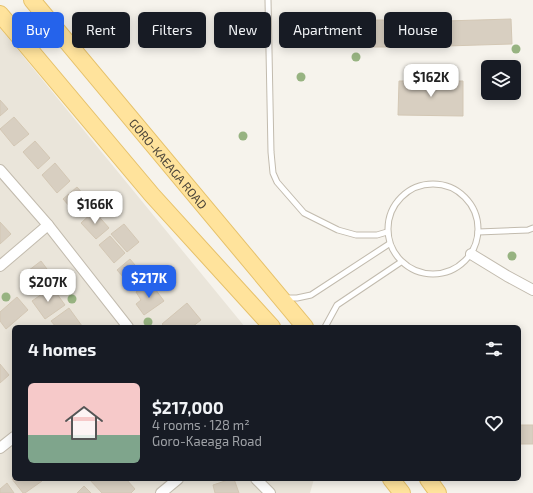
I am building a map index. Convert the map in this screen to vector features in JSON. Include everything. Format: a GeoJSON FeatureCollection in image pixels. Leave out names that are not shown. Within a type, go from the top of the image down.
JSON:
{"type":"FeatureCollection","features":[{"type":"Feature","properties":{"kind":"main road","name":"GORO-KAEAGA ROAD"},"geometry":{"type":"LineString","coordinates":[[32,0],[303,325]]}},
{"type":"Feature","properties":{"kind":"main road"},"geometry":{"type":"LineString","coordinates":[[0,14],[152,195],[270,325]]}},
{"type":"Feature","properties":{"kind":"main road"},"geometry":{"type":"LineString","coordinates":[[393,481],[402,493]]}},
{"type":"Feature","properties":{"kind":"main road"},"geometry":{"type":"LineString","coordinates":[[429,481],[438,493]]}},
{"type":"Feature","properties":{"kind":"street"},"geometry":{"type":"LineString","coordinates":[[0,170],[48,225],[126,325]]}},
{"type":"Feature","properties":{"kind":"street"},"geometry":{"type":"LineString","coordinates":[[0,266],[48,225]]}},
{"type":"Feature","properties":{"kind":"street"},"geometry":{"type":"LineString","coordinates":[[471,254],[533,290]]}},
{"type":"Feature","properties":{"kind":"street"},"geometry":{"type":"LineString","coordinates":[[0,448],[12,439]]}},
{"type":"Feature","properties":{"kind":"street"},"geometry":{"type":"LineString","coordinates":[[161,493],[176,481]]}},
{"type":"Feature","properties":{"kind":"street"},"geometry":{"type":"LineString","coordinates":[[258,481],[270,493]]}},
{"type":"Feature","properties":{"kind":"lane"},"geometry":{"type":"LineString","coordinates":[[268,0],[271,152],[273,173],[277,182],[304,213],[338,230],[356,235],[377,235],[387,232]]}},
{"type":"Feature","properties":{"kind":"lane"},"geometry":{"type":"LineString","coordinates":[[438,184],[450,187],[460,193],[468,201],[474,210],[478,221],[478,232],[476,244],[464,263],[454,270],[444,274],[432,275],[415,271],[401,262],[392,251],[387,232],[391,210],[397,200],[406,193],[421,186],[438,184]]}},
{"type":"Feature","properties":{"kind":"lane"},"geometry":{"type":"LineString","coordinates":[[478,232],[528,230],[533,228]]}},
{"type":"Feature","properties":{"kind":"lane"},"geometry":{"type":"LineString","coordinates":[[279,295],[287,298],[311,294],[389,244]]}},
{"type":"Feature","properties":{"kind":"lane"},"geometry":{"type":"LineString","coordinates":[[326,325],[337,305],[401,262]]}},
{"type":"Feature","properties":{"kind":"shaded area"},"geometry":{"type":"Polygon","coordinates":[[[0,28],[12,43],[12,48],[16,48],[243,325],[12,325],[12,481],[313,481],[310,493],[0,493],[0,28]]]}},
{"type":"Feature","properties":{"kind":"building"},"geometry":{"type":"Polygon","coordinates":[[[511,19],[512,44],[452,46],[452,21],[511,19]]]}},
{"type":"Feature","properties":{"kind":"building"},"geometry":{"type":"Polygon","coordinates":[[[376,20],[384,20],[384,47],[376,47],[376,20]]]}},
{"type":"Feature","properties":{"kind":"building"},"geometry":{"type":"Polygon","coordinates":[[[399,81],[463,81],[463,116],[398,115],[399,81]]]}},
{"type":"Feature","properties":{"kind":"building"},"geometry":{"type":"Polygon","coordinates":[[[0,100],[8,109],[0,116],[0,100]]]}},
{"type":"Feature","properties":{"kind":"building"},"geometry":{"type":"Polygon","coordinates":[[[14,117],[29,134],[14,146],[0,129],[14,117]]]}},
{"type":"Feature","properties":{"kind":"building"},"geometry":{"type":"Polygon","coordinates":[[[35,141],[50,158],[38,169],[23,152],[35,141]]]}},
{"type":"Feature","properties":{"kind":"building"},"geometry":{"type":"Polygon","coordinates":[[[55,163],[70,181],[57,193],[42,175],[55,163]]]}},
{"type":"Feature","properties":{"kind":"building"},"geometry":{"type":"Polygon","coordinates":[[[77,187],[93,205],[79,217],[63,199],[77,187]]]}},
{"type":"Feature","properties":{"kind":"building"},"geometry":{"type":"Polygon","coordinates":[[[94,211],[109,228],[96,239],[81,223],[94,211]]]}},
{"type":"Feature","properties":{"kind":"building"},"geometry":{"type":"Polygon","coordinates":[[[0,222],[11,234],[0,244],[0,222]]]}},
{"type":"Feature","properties":{"kind":"building"},"geometry":{"type":"Polygon","coordinates":[[[124,224],[139,242],[127,252],[111,234],[124,224]]]}},
{"type":"Feature","properties":{"kind":"building"},"geometry":{"type":"Polygon","coordinates":[[[110,236],[125,253],[114,263],[99,245],[110,236]]]}},
{"type":"Feature","properties":{"kind":"building"},"geometry":{"type":"Polygon","coordinates":[[[130,259],[145,277],[132,287],[117,270],[130,259]]]}},
{"type":"Feature","properties":{"kind":"building"},"geometry":{"type":"Polygon","coordinates":[[[41,261],[53,277],[32,292],[20,277],[41,261]]]}},
{"type":"Feature","properties":{"kind":"building"},"geometry":{"type":"Polygon","coordinates":[[[150,282],[164,301],[144,315],[136,304],[141,300],[136,292],[150,282]]]}},
{"type":"Feature","properties":{"kind":"building"},"geometry":{"type":"Polygon","coordinates":[[[52,287],[65,305],[45,319],[32,301],[52,287]]]}},
{"type":"Feature","properties":{"kind":"building"},"geometry":{"type":"Polygon","coordinates":[[[17,297],[28,310],[6,329],[0,321],[0,312],[17,297]]]}},
{"type":"Feature","properties":{"kind":"building"},"geometry":{"type":"Polygon","coordinates":[[[187,303],[201,320],[195,325],[162,324],[187,303]]]}},
{"type":"Feature","properties":{"kind":"building"},"geometry":{"type":"Polygon","coordinates":[[[69,308],[81,325],[54,325],[51,321],[69,308]]]}},
{"type":"Feature","properties":{"kind":"building"},"geometry":{"type":"Polygon","coordinates":[[[0,364],[9,375],[0,383],[0,364]]]}},
{"type":"Feature","properties":{"kind":"building"},"geometry":{"type":"Polygon","coordinates":[[[521,425],[533,425],[533,444],[521,444],[521,425]]]}},
{"type":"Feature","properties":{"kind":"building"},"geometry":{"type":"Polygon","coordinates":[[[14,481],[42,481],[25,493],[23,493],[14,481]]]}},
{"type":"Feature","properties":{"kind":"building"},"geometry":{"type":"Polygon","coordinates":[[[91,481],[128,481],[135,489],[131,493],[102,493],[91,481]]]}},
{"type":"Feature","properties":{"kind":"building"},"geometry":{"type":"Polygon","coordinates":[[[225,481],[235,481],[239,493],[215,493],[213,485],[225,481]]]}},
{"type":"Feature","properties":{"kind":"building"},"geometry":{"type":"Polygon","coordinates":[[[7,483],[14,493],[0,493],[0,489],[7,483]]]}},
{"type":"Feature","properties":{"kind":"building"},"geometry":{"type":"Polygon","coordinates":[[[84,486],[91,493],[77,493],[84,486]]]}}]}
